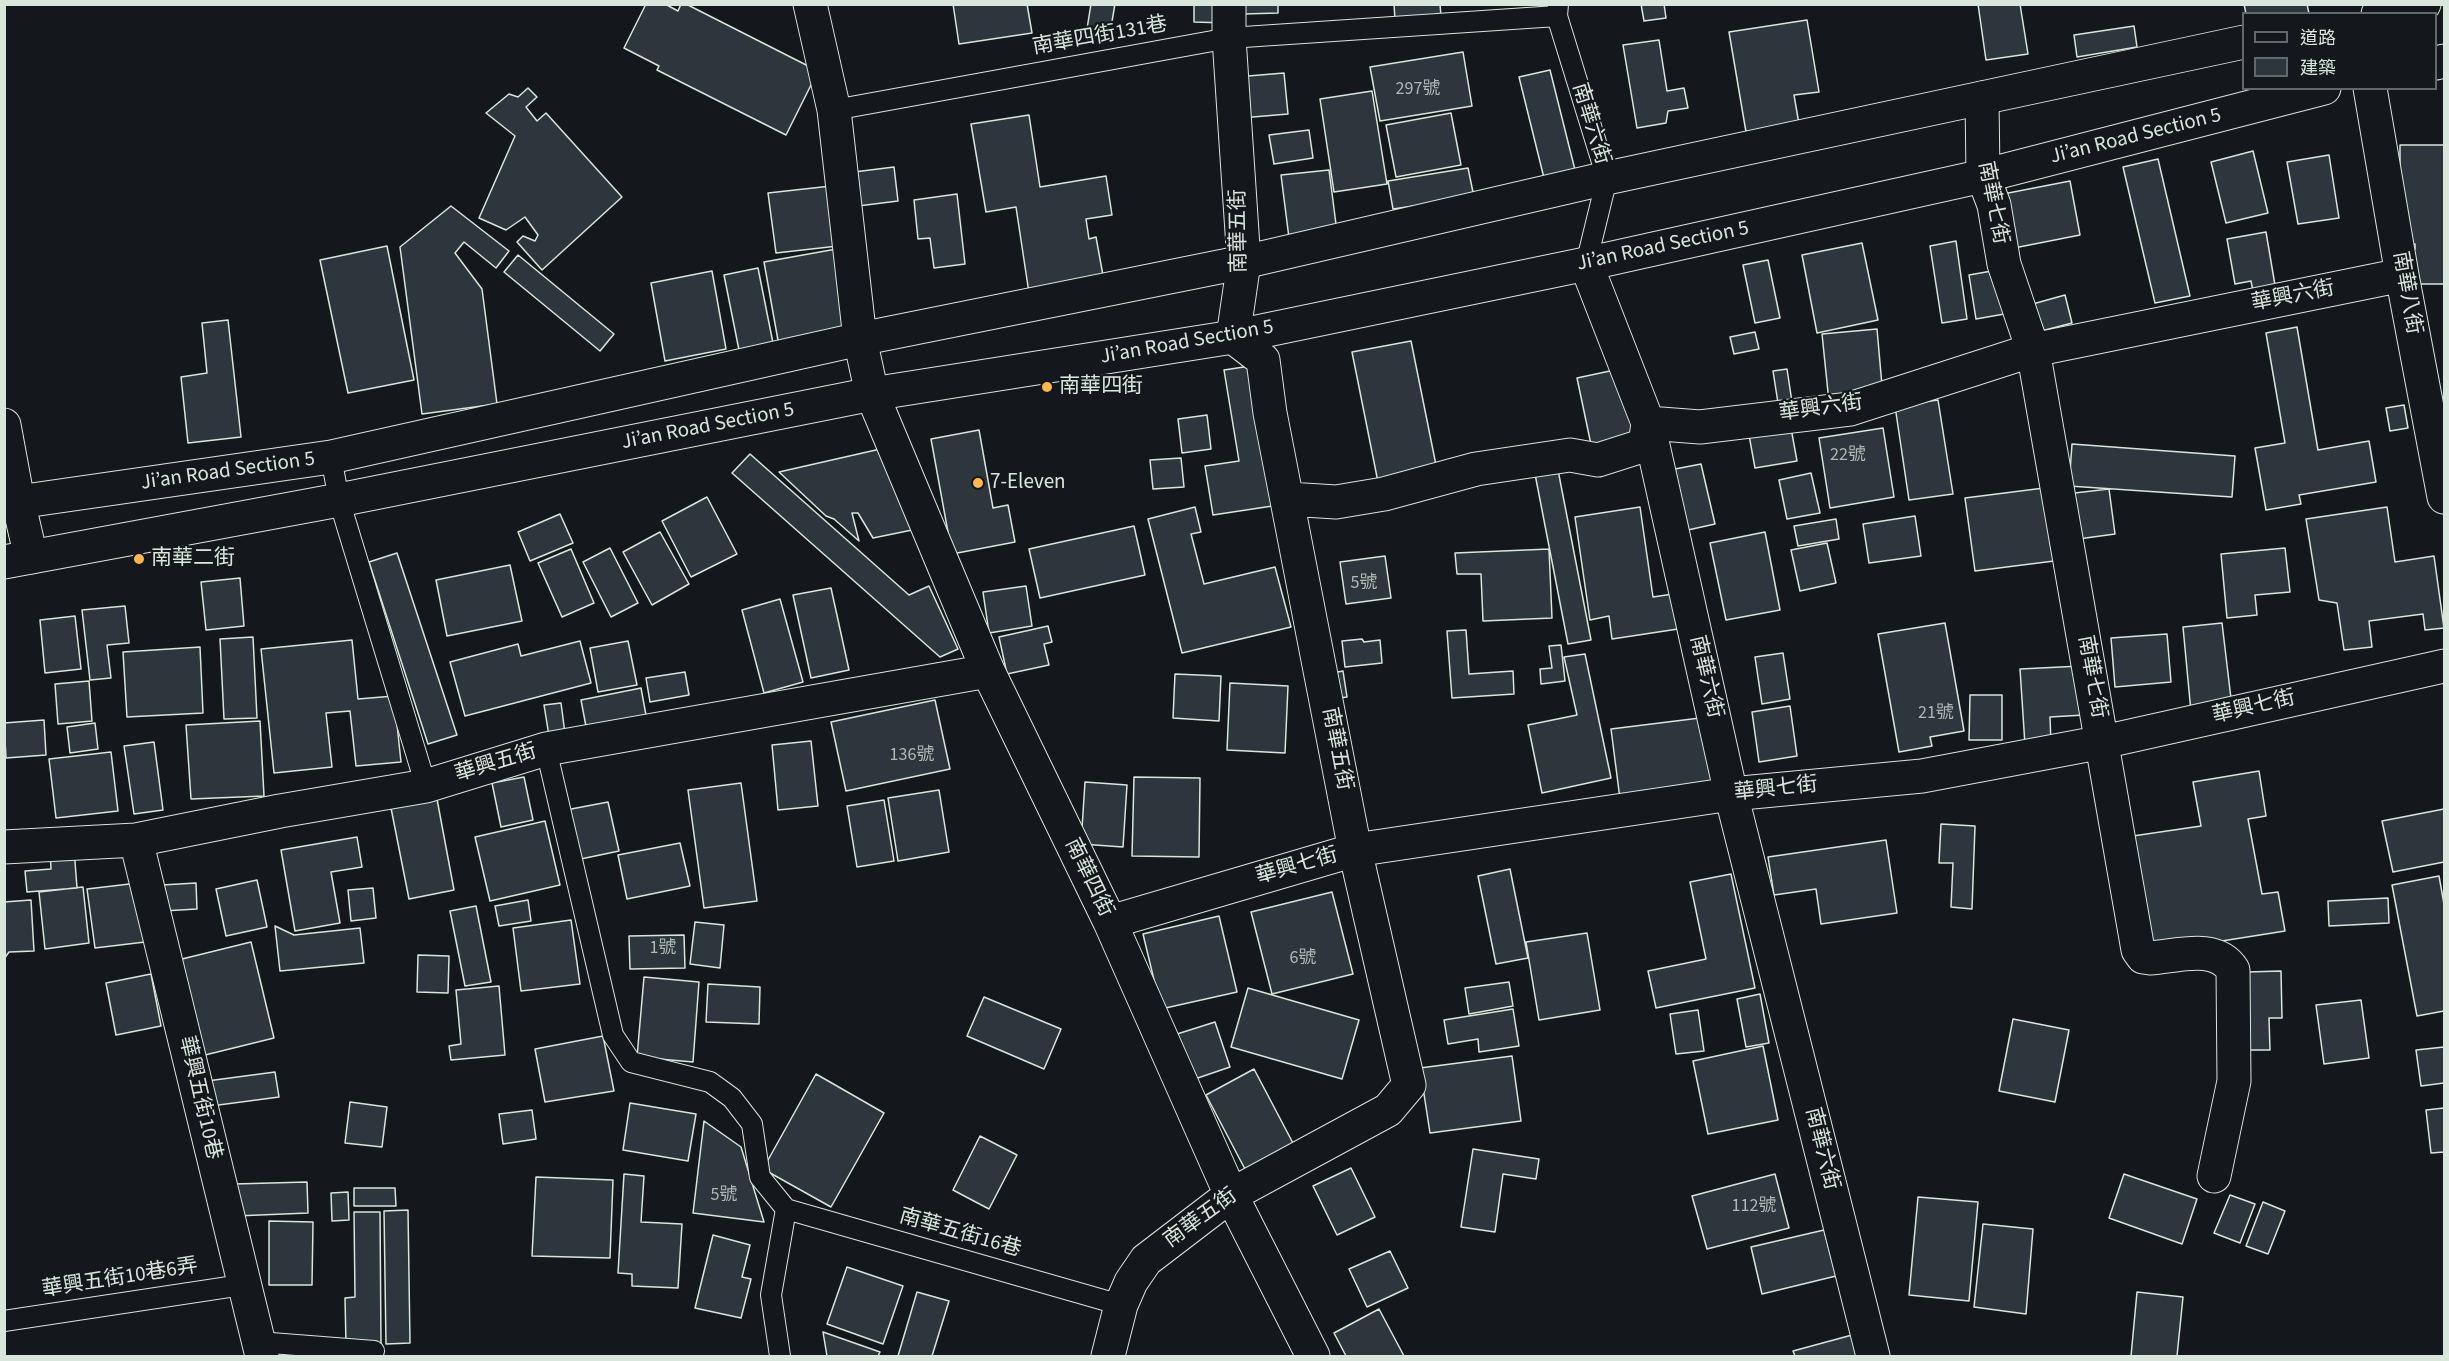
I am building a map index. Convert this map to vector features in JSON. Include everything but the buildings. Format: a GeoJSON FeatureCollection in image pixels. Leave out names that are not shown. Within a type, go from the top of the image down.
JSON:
{"type":"FeatureCollection","features":[{"type":"Feature","properties":{"kind":"street","name":"南華四街"},"geometry":{"type":"LineString","coordinates":[[810,4],[834,110],[860,339],[872,394],[988,671],[1110,922],[1231,1195],[1313,1356]]}},
{"type":"Feature","properties":{"kind":"street","name":"南華五街"},"geometry":{"type":"LineString","coordinates":[[1108,1356],[1121,1305],[1131,1282],[1146,1260],[1231,1195],[1388,1110],[1409,1085],[1355,850],[1270,413],[1263,360],[1233,337],[1244,262],[1229,38],[1229,4]]}},
{"type":"Feature","properties":{"kind":"street"},"geometry":{"type":"LineString","coordinates":[[2387,12],[2424,4]]}},
{"type":"Feature","properties":{"kind":"street","name":"Ji’an Road Section 5"},"geometry":{"type":"LineString","coordinates":[[11,503],[331,457],[860,339],[1244,262],[1607,178],[2242,42]]}},
{"type":"Feature","properties":{"kind":"street","name":"Ji’an Road Section 5"},"geometry":{"type":"LineString","coordinates":[[18,559],[339,501],[872,394],[1233,337],[1586,264],[1983,176],[2316,90]]}},
{"type":"Feature","properties":{"kind":"street","name":"南華八街"},"geometry":{"type":"LineString","coordinates":[[2370,90],[2402,275],[2445,497]]}},
{"type":"Feature","properties":{"kind":"street","name":"南華七街"},"geometry":{"type":"LineString","coordinates":[[1982,98],[1983,176],[1994,205],[2004,264],[2033,350],[2138,950],[2143,957],[2150,958],[2214,953],[2226,959],[2234,970],[2234,1081],[2214,1176]]}},
{"type":"Feature","properties":{"kind":"street","name":"南華六街"},"geometry":{"type":"LineString","coordinates":[[1586,264],[1648,423],[1731,794],[1873,1356]]}},
{"type":"Feature","properties":{"kind":"street","name":"華興六街"},"geometry":{"type":"LineString","coordinates":[[1648,423],[1700,427],[1850,409],[2033,350],[2402,275]]}},
{"type":"Feature","properties":{"kind":"street"},"geometry":{"type":"LineString","coordinates":[[1288,499],[1348,500],[1384,494],[1476,469],[1570,455],[1598,460],[1645,445],[1648,423]]}},
{"type":"Feature","properties":{"kind":"street"},"geometry":{"type":"LineString","coordinates":[[4,425],[18,559]]}},
{"type":"Feature","properties":{"kind":"street","name":"華興七街"},"geometry":{"type":"LineString","coordinates":[[1110,922],[1355,850],[1731,794],[1922,776],[2103,742],[2445,666]]}},
{"type":"Feature","properties":{"kind":"street","name":"華興五街"},"geometry":{"type":"LineString","coordinates":[[4,847],[136,840],[280,811],[426,786],[546,749],[988,671]]}},
{"type":"Feature","properties":{"kind":"street","name":"華興五街10巷"},"geometry":{"type":"LineString","coordinates":[[136,840],[188,1048],[242,1285],[260,1349]]}},
{"type":"Feature","properties":{"kind":"lane","name":"南華四街131巷"},"geometry":{"type":"LineString","coordinates":[[834,110],[1229,38],[1557,10]]}},
{"type":"Feature","properties":{"kind":"lane","name":"南華六街"},"geometry":{"type":"LineString","coordinates":[[1557,10],[1607,178],[1586,264]]}},
{"type":"Feature","properties":{"kind":"lane"},"geometry":{"type":"LineString","coordinates":[[331,457],[339,501],[426,786]]}},
{"type":"Feature","properties":{"kind":"lane"},"geometry":{"type":"LineString","coordinates":[[546,749],[614,1035],[631,1062],[710,1082],[732,1098],[752,1124],[760,1177],[786,1209],[771,1295],[780,1356]]}},
{"type":"Feature","properties":{"kind":"lane","name":"南華五街16巷"},"geometry":{"type":"LineString","coordinates":[[786,1209],[1121,1305]]}},
{"type":"Feature","properties":{"kind":"lane","name":"華興五街10巷6弄"},"geometry":{"type":"LineString","coordinates":[[4,1321],[242,1285]]}},
{"type":"Feature","properties":{"kind":"lane"},"geometry":{"type":"LineString","coordinates":[[260,1349],[374,1351]]}},
{"type":"Feature","properties":{"kind":"place","name":"南華四街"},"geometry":{"type":"Point","coordinates":[1047,387]}},
{"type":"Feature","properties":{"kind":"place","name":"7-Eleven"},"geometry":{"type":"Point","coordinates":[978,483]}},
{"type":"Feature","properties":{"kind":"place","name":"南華二街"},"geometry":{"type":"Point","coordinates":[139,559]}}]}
